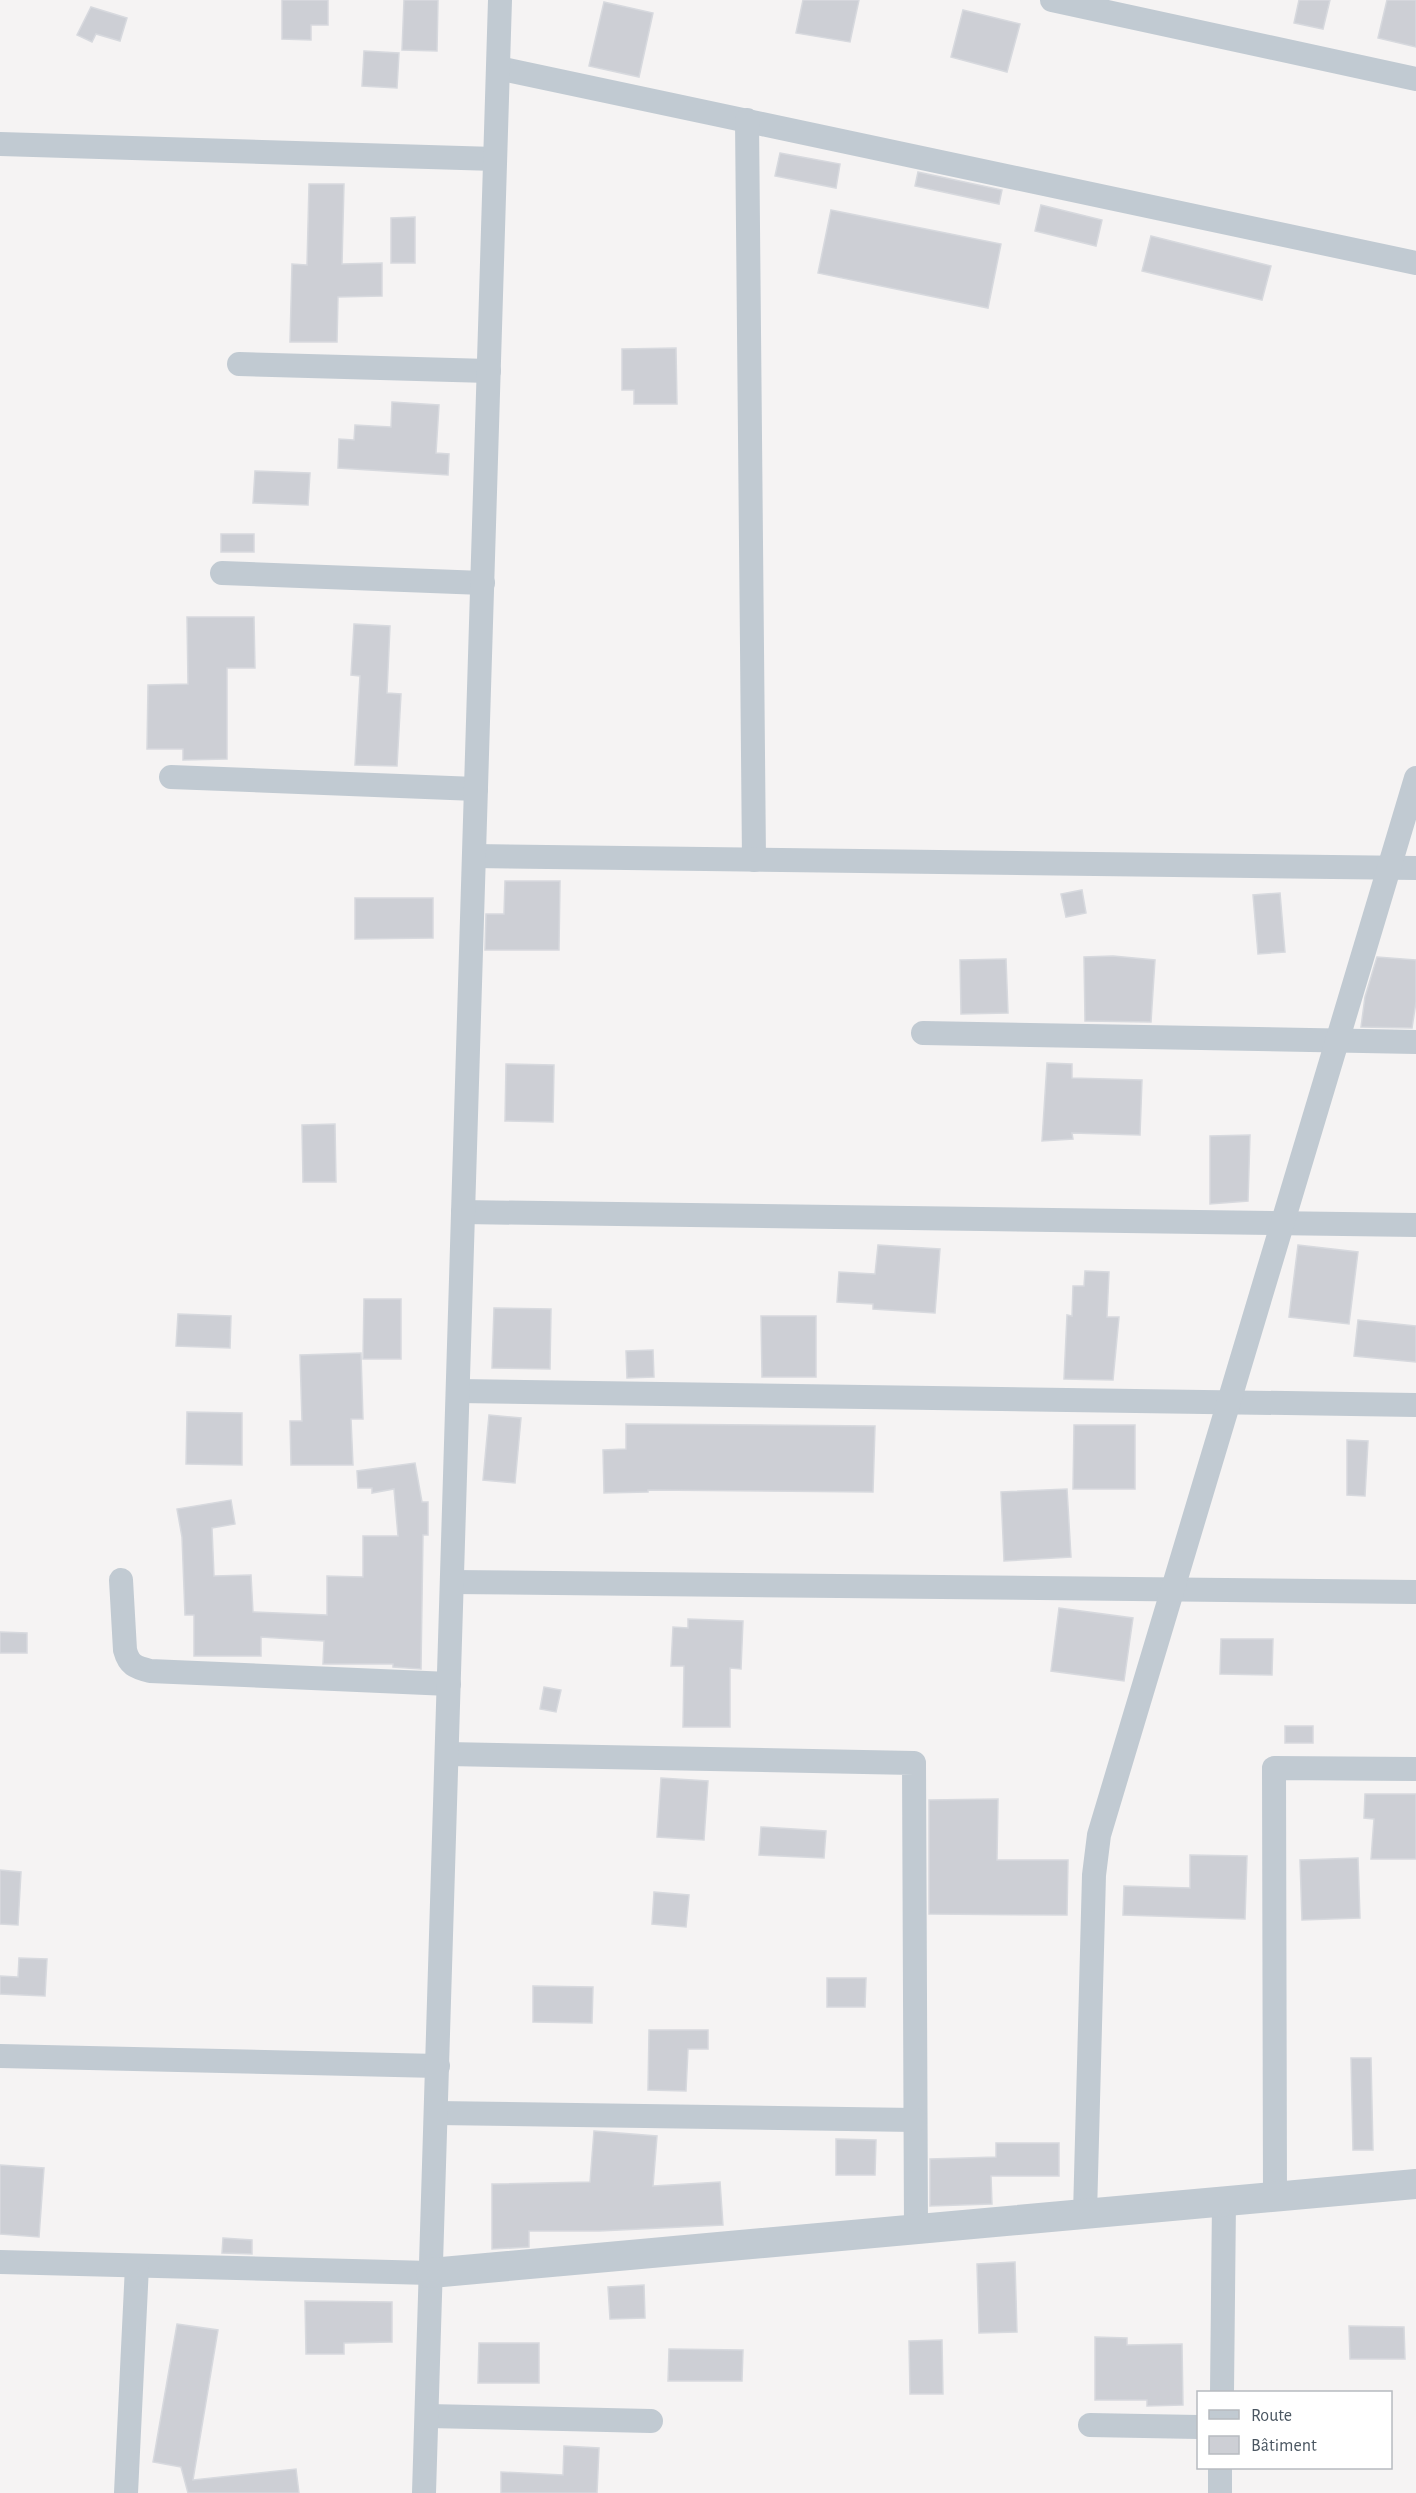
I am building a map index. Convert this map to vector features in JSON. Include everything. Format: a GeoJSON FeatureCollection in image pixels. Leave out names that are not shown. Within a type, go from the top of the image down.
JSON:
{"type":"FeatureCollection","features":[{"type":"Feature","properties":{"kind":"street"},"geometry":{"type":"LineString","coordinates":[[424,2493],[500,0]]}},
{"type":"Feature","properties":{"kind":"street"},"geometry":{"type":"LineString","coordinates":[[1052,0],[1416,79]]}},
{"type":"Feature","properties":{"kind":"street"},"geometry":{"type":"LineString","coordinates":[[498,68],[1416,263]]}},
{"type":"Feature","properties":{"kind":"street"},"geometry":{"type":"LineString","coordinates":[[747,120],[754,860]]}},
{"type":"Feature","properties":{"kind":"street"},"geometry":{"type":"LineString","coordinates":[[0,144],[495,159]]}},
{"type":"Feature","properties":{"kind":"street"},"geometry":{"type":"LineString","coordinates":[[239,364],[489,371]]}},
{"type":"Feature","properties":{"kind":"street"},"geometry":{"type":"LineString","coordinates":[[222,573],[483,583]]}},
{"type":"Feature","properties":{"kind":"street"},"geometry":{"type":"LineString","coordinates":[[171,777],[476,789]]}},
{"type":"Feature","properties":{"kind":"street"},"geometry":{"type":"LineString","coordinates":[[1085,2214],[1094,1875],[1100,1835],[1416,778]]}},
{"type":"Feature","properties":{"kind":"street"},"geometry":{"type":"LineString","coordinates":[[474,856],[1416,868]]}},
{"type":"Feature","properties":{"kind":"street"},"geometry":{"type":"LineString","coordinates":[[923,1033],[1416,1042]]}},
{"type":"Feature","properties":{"kind":"street"},"geometry":{"type":"LineString","coordinates":[[463,1212],[1416,1225]]}},
{"type":"Feature","properties":{"kind":"street"},"geometry":{"type":"LineString","coordinates":[[458,1391],[1416,1405]]}},
{"type":"Feature","properties":{"kind":"street"},"geometry":{"type":"LineString","coordinates":[[121,1580],[125,1650],[128,1660],[134,1667],[150,1671],[449,1684]]}},
{"type":"Feature","properties":{"kind":"street"},"geometry":{"type":"LineString","coordinates":[[452,1582],[1416,1592]]}},
{"type":"Feature","properties":{"kind":"street"},"geometry":{"type":"LineString","coordinates":[[447,1754],[914,1763],[916,2229]]}},
{"type":"Feature","properties":{"kind":"street"},"geometry":{"type":"LineString","coordinates":[[1275,2197],[1274,1768],[1416,1769]]}},
{"type":"Feature","properties":{"kind":"street"},"geometry":{"type":"LineString","coordinates":[[0,2056],[438,2066]]}},
{"type":"Feature","properties":{"kind":"street"},"geometry":{"type":"LineString","coordinates":[[436,2113],[915,2120]]}},
{"type":"Feature","properties":{"kind":"street"},"geometry":{"type":"LineString","coordinates":[[0,2262],[431,2273],[1416,2184]]}},
{"type":"Feature","properties":{"kind":"street"},"geometry":{"type":"LineString","coordinates":[[1222,2391],[1224,2201]]}},
{"type":"Feature","properties":{"kind":"street"},"geometry":{"type":"LineString","coordinates":[[126,2493],[137,2265]]}},
{"type":"Feature","properties":{"kind":"street"},"geometry":{"type":"LineString","coordinates":[[427,2416],[651,2421]]}},
{"type":"Feature","properties":{"kind":"street"},"geometry":{"type":"LineString","coordinates":[[1090,2426],[1197,2427]]}},
{"type":"Feature","properties":{"kind":"street"},"geometry":{"type":"LineString","coordinates":[[1220,2469],[1220,2493]]}},
{"type":"Feature","properties":{"kind":"building"},"geometry":{"type":"Polygon","coordinates":[[[282,0],[328,0],[328,25],[311,25],[311,40],[282,39],[282,0]]]}},
{"type":"Feature","properties":{"kind":"building"},"geometry":{"type":"Polygon","coordinates":[[[404,0],[438,0],[437,51],[402,50],[404,0]]]}},
{"type":"Feature","properties":{"kind":"building"},"geometry":{"type":"Polygon","coordinates":[[[803,0],[859,0],[850,42],[796,33],[803,0]]]}},
{"type":"Feature","properties":{"kind":"building"},"geometry":{"type":"Polygon","coordinates":[[[1299,0],[1330,0],[1323,29],[1294,23],[1299,0]]]}},
{"type":"Feature","properties":{"kind":"building"},"geometry":{"type":"Polygon","coordinates":[[[1387,0],[1416,0],[1416,47],[1378,38],[1387,0]]]}},
{"type":"Feature","properties":{"kind":"building"},"geometry":{"type":"Polygon","coordinates":[[[604,2],[653,13],[639,77],[589,66],[604,2]]]}},
{"type":"Feature","properties":{"kind":"building"},"geometry":{"type":"Polygon","coordinates":[[[91,7],[127,18],[120,41],[96,34],[92,42],[77,35],[91,7]]]}},
{"type":"Feature","properties":{"kind":"building"},"geometry":{"type":"Polygon","coordinates":[[[963,10],[1020,24],[1007,72],[951,57],[963,10]]]}},
{"type":"Feature","properties":{"kind":"building"},"geometry":{"type":"Polygon","coordinates":[[[364,51],[399,53],[397,88],[362,86],[364,51]]]}},
{"type":"Feature","properties":{"kind":"building"},"geometry":{"type":"Polygon","coordinates":[[[780,153],[840,164],[836,188],[775,176],[780,153]]]}},
{"type":"Feature","properties":{"kind":"building"},"geometry":{"type":"Polygon","coordinates":[[[918,172],[1002,190],[999,204],[915,186],[918,172]]]}},
{"type":"Feature","properties":{"kind":"building"},"geometry":{"type":"Polygon","coordinates":[[[309,184],[344,184],[342,264],[382,263],[382,296],[338,297],[337,342],[290,342],[292,264],[307,265],[309,184]]]}},
{"type":"Feature","properties":{"kind":"building"},"geometry":{"type":"Polygon","coordinates":[[[1041,205],[1102,220],[1096,246],[1035,231],[1041,205]]]}},
{"type":"Feature","properties":{"kind":"building"},"geometry":{"type":"Polygon","coordinates":[[[831,210],[1001,244],[988,308],[818,273],[831,210]]]}},
{"type":"Feature","properties":{"kind":"building"},"geometry":{"type":"Polygon","coordinates":[[[415,217],[415,263],[391,263],[391,218],[415,217]]]}},
{"type":"Feature","properties":{"kind":"building"},"geometry":{"type":"Polygon","coordinates":[[[1151,236],[1271,266],[1262,300],[1142,271],[1151,236]]]}},
{"type":"Feature","properties":{"kind":"building"},"geometry":{"type":"Polygon","coordinates":[[[676,348],[677,404],[634,404],[634,390],[622,390],[622,349],[676,348]]]}},
{"type":"Feature","properties":{"kind":"building"},"geometry":{"type":"Polygon","coordinates":[[[392,402],[439,405],[436,453],[449,454],[448,475],[338,468],[339,439],[354,440],[355,425],[391,427],[392,402]]]}},
{"type":"Feature","properties":{"kind":"building"},"geometry":{"type":"Polygon","coordinates":[[[255,471],[310,473],[308,505],[253,503],[255,471]]]}},
{"type":"Feature","properties":{"kind":"building"},"geometry":{"type":"Polygon","coordinates":[[[221,534],[254,534],[254,552],[221,552],[221,534]]]}},
{"type":"Feature","properties":{"kind":"building"},"geometry":{"type":"Polygon","coordinates":[[[187,617],[254,617],[255,668],[227,668],[227,759],[183,760],[183,749],[147,749],[148,685],[188,684],[187,617]]]}},
{"type":"Feature","properties":{"kind":"building"},"geometry":{"type":"Polygon","coordinates":[[[354,624],[390,626],[387,693],[401,694],[397,766],[355,765],[360,676],[351,675],[354,624]]]}},
{"type":"Feature","properties":{"kind":"building"},"geometry":{"type":"Polygon","coordinates":[[[505,881],[560,881],[559,950],[485,950],[486,914],[504,914],[505,881]]]}},
{"type":"Feature","properties":{"kind":"building"},"geometry":{"type":"Polygon","coordinates":[[[1082,890],[1086,913],[1066,917],[1061,894],[1082,890]]]}},
{"type":"Feature","properties":{"kind":"building"},"geometry":{"type":"Polygon","coordinates":[[[1280,893],[1285,952],[1258,954],[1253,895],[1280,893]]]}},
{"type":"Feature","properties":{"kind":"building"},"geometry":{"type":"Polygon","coordinates":[[[355,898],[433,898],[433,938],[355,939],[355,898]]]}},
{"type":"Feature","properties":{"kind":"building"},"geometry":{"type":"Polygon","coordinates":[[[1113,956],[1155,960],[1151,1022],[1085,1021],[1084,957],[1113,956]]]}},
{"type":"Feature","properties":{"kind":"building"},"geometry":{"type":"Polygon","coordinates":[[[1377,957],[1416,960],[1416,1002],[1412,1028],[1361,1027],[1365,997],[1377,957]]]}},
{"type":"Feature","properties":{"kind":"building"},"geometry":{"type":"Polygon","coordinates":[[[1006,959],[1008,1013],[961,1014],[960,960],[1006,959]]]}},
{"type":"Feature","properties":{"kind":"building"},"geometry":{"type":"Polygon","coordinates":[[[1047,1063],[1072,1064],[1072,1078],[1142,1080],[1140,1135],[1072,1133],[1073,1139],[1042,1141],[1047,1063]]]}},
{"type":"Feature","properties":{"kind":"building"},"geometry":{"type":"Polygon","coordinates":[[[506,1064],[554,1065],[553,1122],[505,1121],[506,1064]]]}},
{"type":"Feature","properties":{"kind":"building"},"geometry":{"type":"Polygon","coordinates":[[[335,1124],[336,1182],[303,1182],[302,1125],[335,1124]]]}},
{"type":"Feature","properties":{"kind":"building"},"geometry":{"type":"Polygon","coordinates":[[[1250,1135],[1248,1201],[1210,1204],[1210,1136],[1250,1135]]]}},
{"type":"Feature","properties":{"kind":"building"},"geometry":{"type":"Polygon","coordinates":[[[878,1245],[940,1249],[935,1313],[873,1309],[873,1304],[837,1302],[839,1272],[875,1274],[878,1245]]]}},
{"type":"Feature","properties":{"kind":"building"},"geometry":{"type":"Polygon","coordinates":[[[1298,1245],[1358,1252],[1349,1324],[1289,1317],[1298,1245]]]}},
{"type":"Feature","properties":{"kind":"building"},"geometry":{"type":"Polygon","coordinates":[[[1085,1271],[1109,1272],[1107,1317],[1119,1317],[1113,1380],[1064,1379],[1067,1315],[1072,1316],[1073,1286],[1084,1286],[1085,1271]]]}},
{"type":"Feature","properties":{"kind":"building"},"geometry":{"type":"Polygon","coordinates":[[[364,1299],[401,1299],[401,1359],[363,1359],[364,1299]]]}},
{"type":"Feature","properties":{"kind":"building"},"geometry":{"type":"Polygon","coordinates":[[[494,1308],[551,1309],[550,1369],[492,1368],[494,1308]]]}},
{"type":"Feature","properties":{"kind":"building"},"geometry":{"type":"Polygon","coordinates":[[[178,1314],[231,1316],[230,1348],[176,1346],[178,1314]]]}},
{"type":"Feature","properties":{"kind":"building"},"geometry":{"type":"Polygon","coordinates":[[[761,1316],[816,1316],[816,1377],[762,1377],[761,1316]]]}},
{"type":"Feature","properties":{"kind":"building"},"geometry":{"type":"Polygon","coordinates":[[[1358,1320],[1416,1326],[1416,1362],[1354,1356],[1358,1320]]]}},
{"type":"Feature","properties":{"kind":"building"},"geometry":{"type":"Polygon","coordinates":[[[653,1350],[654,1377],[627,1378],[626,1351],[653,1350]]]}},
{"type":"Feature","properties":{"kind":"building"},"geometry":{"type":"Polygon","coordinates":[[[361,1353],[363,1419],[351,1419],[353,1465],[291,1465],[290,1421],[302,1421],[300,1355],[361,1353]]]}},
{"type":"Feature","properties":{"kind":"building"},"geometry":{"type":"Polygon","coordinates":[[[187,1412],[242,1413],[242,1465],[186,1464],[187,1412]]]}},
{"type":"Feature","properties":{"kind":"building"},"geometry":{"type":"Polygon","coordinates":[[[489,1415],[521,1418],[515,1483],[483,1480],[489,1415]]]}},
{"type":"Feature","properties":{"kind":"building"},"geometry":{"type":"Polygon","coordinates":[[[626,1424],[875,1426],[873,1492],[648,1490],[648,1492],[604,1493],[603,1450],[626,1449],[626,1424]]]}},
{"type":"Feature","properties":{"kind":"building"},"geometry":{"type":"Polygon","coordinates":[[[1074,1425],[1135,1425],[1135,1489],[1073,1489],[1074,1425]]]}},
{"type":"Feature","properties":{"kind":"building"},"geometry":{"type":"Polygon","coordinates":[[[1347,1440],[1368,1441],[1365,1496],[1347,1495],[1347,1440]]]}},
{"type":"Feature","properties":{"kind":"building"},"geometry":{"type":"Polygon","coordinates":[[[415,1463],[422,1502],[428,1502],[428,1535],[423,1535],[421,1669],[393,1667],[393,1664],[323,1664],[324,1641],[261,1637],[261,1656],[194,1656],[194,1615],[185,1615],[182,1537],[177,1509],[231,1500],[235,1524],[212,1528],[214,1576],[251,1575],[253,1612],[327,1615],[327,1576],[363,1577],[363,1536],[398,1536],[394,1489],[372,1493],[372,1488],[358,1488],[357,1471],[415,1463]]]}},
{"type":"Feature","properties":{"kind":"building"},"geometry":{"type":"Polygon","coordinates":[[[1067,1489],[1071,1557],[1004,1561],[1001,1492],[1067,1489]]]}},
{"type":"Feature","properties":{"kind":"building"},"geometry":{"type":"Polygon","coordinates":[[[1059,1608],[1133,1618],[1124,1681],[1051,1671],[1059,1608]]]}},
{"type":"Feature","properties":{"kind":"building"},"geometry":{"type":"Polygon","coordinates":[[[688,1619],[743,1621],[741,1669],[730,1668],[730,1727],[683,1727],[684,1666],[671,1666],[673,1627],[688,1628],[688,1619]]]}},
{"type":"Feature","properties":{"kind":"building"},"geometry":{"type":"Polygon","coordinates":[[[0,1632],[27,1633],[27,1653],[0,1653],[0,1632]]]}},
{"type":"Feature","properties":{"kind":"building"},"geometry":{"type":"Polygon","coordinates":[[[1221,1639],[1273,1639],[1272,1675],[1220,1674],[1221,1639]]]}},
{"type":"Feature","properties":{"kind":"building"},"geometry":{"type":"Polygon","coordinates":[[[544,1687],[561,1690],[556,1712],[540,1709],[544,1687]]]}},
{"type":"Feature","properties":{"kind":"building"},"geometry":{"type":"Polygon","coordinates":[[[1285,1726],[1313,1726],[1313,1743],[1285,1743],[1285,1726]]]}},
{"type":"Feature","properties":{"kind":"building"},"geometry":{"type":"Polygon","coordinates":[[[661,1778],[708,1781],[704,1840],[657,1837],[661,1778]]]}},
{"type":"Feature","properties":{"kind":"building"},"geometry":{"type":"Polygon","coordinates":[[[1365,1794],[1416,1794],[1416,1859],[1371,1859],[1374,1819],[1364,1818],[1365,1794]]]}},
{"type":"Feature","properties":{"kind":"building"},"geometry":{"type":"Polygon","coordinates":[[[998,1799],[997,1860],[1068,1860],[1067,1915],[929,1914],[929,1800],[998,1799]]]}},
{"type":"Feature","properties":{"kind":"building"},"geometry":{"type":"Polygon","coordinates":[[[761,1827],[826,1831],[824,1858],[759,1855],[761,1827]]]}},
{"type":"Feature","properties":{"kind":"building"},"geometry":{"type":"Polygon","coordinates":[[[1190,1855],[1247,1856],[1245,1919],[1123,1915],[1124,1886],[1190,1888],[1190,1855]]]}},
{"type":"Feature","properties":{"kind":"building"},"geometry":{"type":"Polygon","coordinates":[[[1358,1858],[1360,1918],[1302,1920],[1300,1860],[1358,1858]]]}},
{"type":"Feature","properties":{"kind":"building"},"geometry":{"type":"Polygon","coordinates":[[[0,1870],[21,1872],[18,1925],[0,1924],[0,1870]]]}},
{"type":"Feature","properties":{"kind":"building"},"geometry":{"type":"Polygon","coordinates":[[[654,1892],[689,1895],[686,1927],[652,1924],[654,1892]]]}},
{"type":"Feature","properties":{"kind":"building"},"geometry":{"type":"Polygon","coordinates":[[[19,1958],[47,1959],[45,1996],[0,1994],[0,1976],[18,1977],[19,1958]]]}},
{"type":"Feature","properties":{"kind":"building"},"geometry":{"type":"Polygon","coordinates":[[[827,1978],[866,1978],[865,2007],[827,2007],[827,1978]]]}},
{"type":"Feature","properties":{"kind":"building"},"geometry":{"type":"Polygon","coordinates":[[[533,1986],[593,1987],[592,2023],[533,2022],[533,1986]]]}},
{"type":"Feature","properties":{"kind":"building"},"geometry":{"type":"Polygon","coordinates":[[[649,2030],[708,2030],[708,2049],[688,2049],[686,2091],[648,2090],[649,2030]]]}},
{"type":"Feature","properties":{"kind":"building"},"geometry":{"type":"Polygon","coordinates":[[[1351,2058],[1371,2058],[1373,2150],[1353,2150],[1351,2058]]]}},
{"type":"Feature","properties":{"kind":"building"},"geometry":{"type":"Polygon","coordinates":[[[594,2131],[657,2136],[653,2186],[720,2182],[723,2225],[599,2231],[529,2231],[529,2247],[492,2249],[492,2184],[590,2182],[594,2131]]]}},
{"type":"Feature","properties":{"kind":"building"},"geometry":{"type":"Polygon","coordinates":[[[836,2139],[876,2140],[875,2175],[836,2175],[836,2139]]]}},
{"type":"Feature","properties":{"kind":"building"},"geometry":{"type":"Polygon","coordinates":[[[996,2143],[1059,2143],[1059,2176],[991,2176],[992,2204],[930,2206],[930,2159],[996,2157],[996,2143]]]}},
{"type":"Feature","properties":{"kind":"building"},"geometry":{"type":"Polygon","coordinates":[[[0,2165],[44,2168],[39,2237],[0,2234],[0,2165]]]}},
{"type":"Feature","properties":{"kind":"building"},"geometry":{"type":"Polygon","coordinates":[[[223,2238],[252,2240],[252,2254],[222,2253],[223,2238]]]}},
{"type":"Feature","properties":{"kind":"building"},"geometry":{"type":"Polygon","coordinates":[[[1015,2262],[1017,2332],[979,2333],[977,2264],[1015,2262]]]}},
{"type":"Feature","properties":{"kind":"building"},"geometry":{"type":"Polygon","coordinates":[[[644,2285],[645,2318],[610,2319],[608,2287],[644,2285]]]}},
{"type":"Feature","properties":{"kind":"building"},"geometry":{"type":"Polygon","coordinates":[[[305,2301],[392,2302],[392,2342],[344,2343],[344,2354],[306,2354],[305,2301]]]}},
{"type":"Feature","properties":{"kind":"building"},"geometry":{"type":"Polygon","coordinates":[[[177,2324],[218,2330],[193,2480],[296,2469],[299,2493],[188,2493],[181,2467],[153,2462],[177,2324]]]}},
{"type":"Feature","properties":{"kind":"building"},"geometry":{"type":"Polygon","coordinates":[[[1349,2326],[1404,2327],[1405,2359],[1350,2359],[1349,2326]]]}},
{"type":"Feature","properties":{"kind":"building"},"geometry":{"type":"Polygon","coordinates":[[[1095,2337],[1127,2338],[1127,2345],[1182,2344],[1183,2405],[1147,2406],[1147,2400],[1095,2400],[1095,2337]]]}},
{"type":"Feature","properties":{"kind":"building"},"geometry":{"type":"Polygon","coordinates":[[[942,2340],[943,2394],[910,2394],[909,2341],[942,2340]]]}},
{"type":"Feature","properties":{"kind":"building"},"geometry":{"type":"Polygon","coordinates":[[[479,2343],[539,2343],[539,2383],[478,2383],[479,2343]]]}},
{"type":"Feature","properties":{"kind":"building"},"geometry":{"type":"Polygon","coordinates":[[[669,2349],[743,2350],[742,2381],[668,2381],[669,2349]]]}},
{"type":"Feature","properties":{"kind":"building"},"geometry":{"type":"Polygon","coordinates":[[[564,2446],[599,2448],[597,2493],[501,2493],[501,2472],[563,2475],[564,2446]]]}}]}
